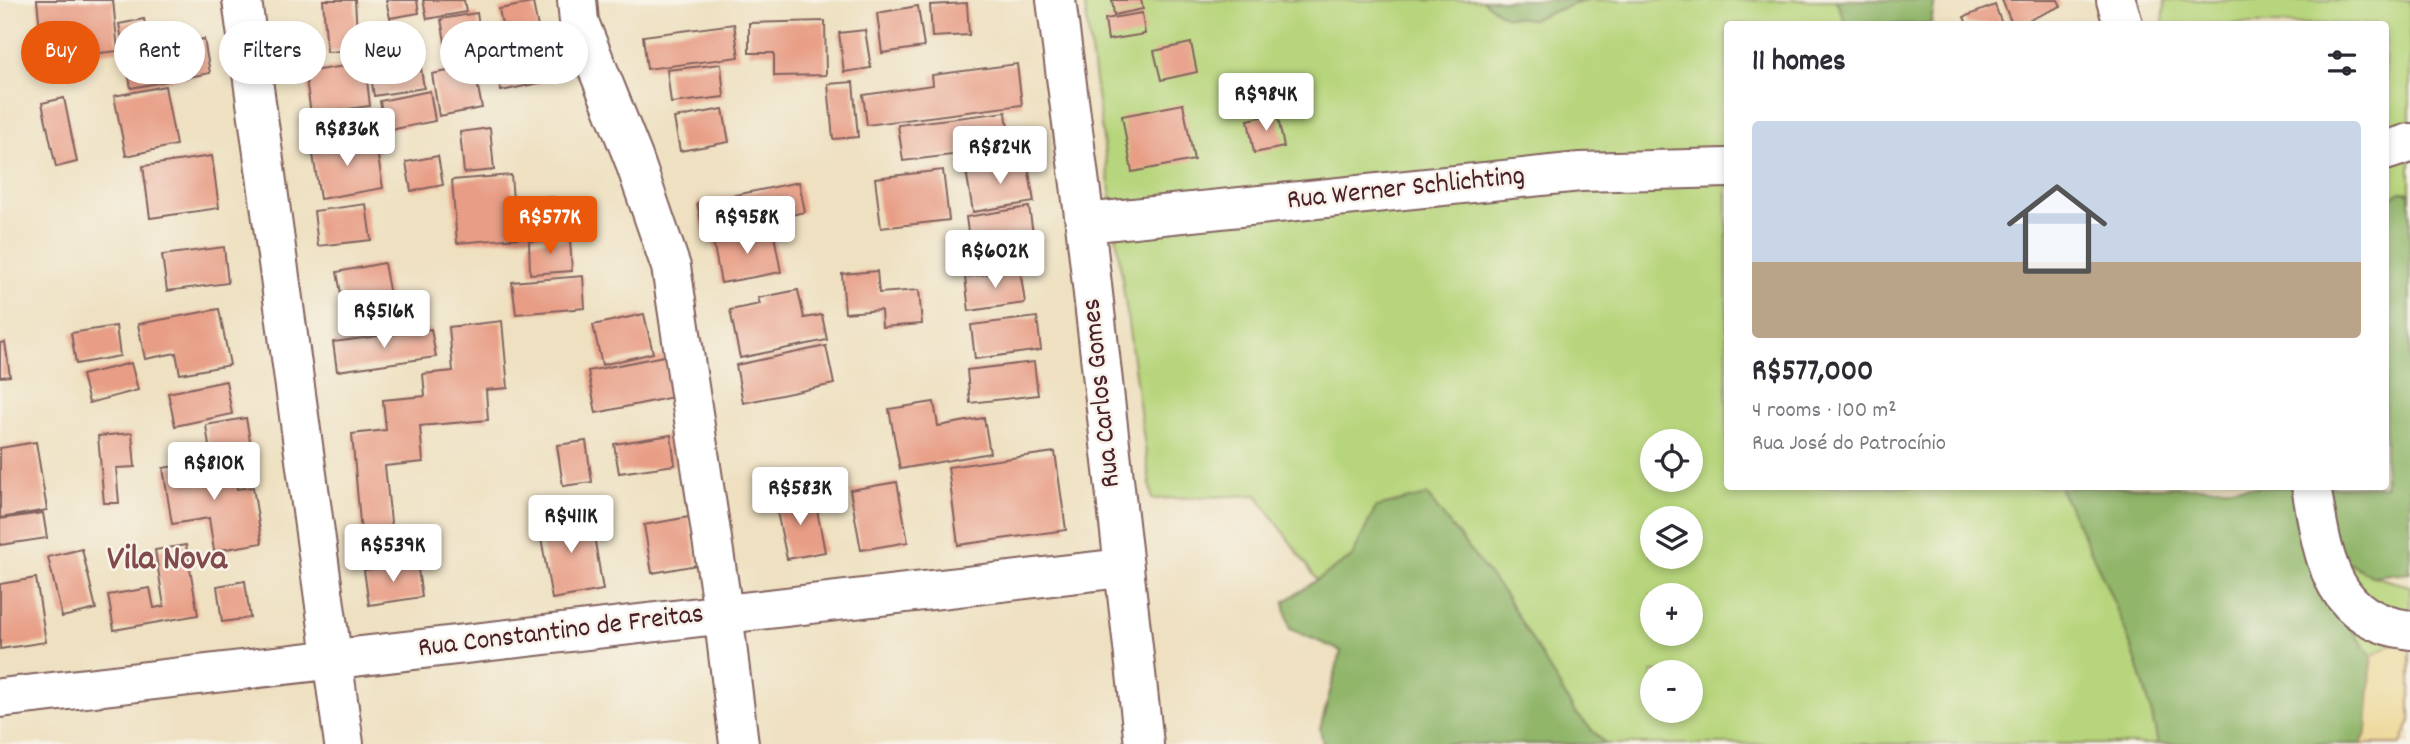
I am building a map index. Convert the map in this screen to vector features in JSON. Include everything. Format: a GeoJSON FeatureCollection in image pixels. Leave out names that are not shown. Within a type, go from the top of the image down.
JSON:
{"type":"FeatureCollection","features":[{"type":"Feature","properties":{"kind":"street"},"geometry":{"type":"LineString","coordinates":[[242,0],[344,744]]}},
{"type":"Feature","properties":{"kind":"street"},"geometry":{"type":"LineString","coordinates":[[577,0],[579,22],[633,157],[671,267],[723,612],[738,744]]}},
{"type":"Feature","properties":{"kind":"street","name":"Rua Carlos Gomes"},"geometry":{"type":"LineString","coordinates":[[1056,0],[1085,223],[1144,744]]}},
{"type":"Feature","properties":{"kind":"street"},"geometry":{"type":"LineString","coordinates":[[2116,0],[2122,21]]}},
{"type":"Feature","properties":{"kind":"street"},"geometry":{"type":"LineString","coordinates":[[2389,150],[2410,143]]}},
{"type":"Feature","properties":{"kind":"street","name":"Rua Werner Schlichting"},"geometry":{"type":"LineString","coordinates":[[1085,223],[1580,172],[1724,168]]}},
{"type":"Feature","properties":{"kind":"street"},"geometry":{"type":"LineString","coordinates":[[2312,490],[2325,564],[2351,604],[2384,627],[2410,630]]}},
{"type":"Feature","properties":{"kind":"street","name":"Rua Constantino de Freitas"},"geometry":{"type":"LineString","coordinates":[[0,698],[333,661],[723,612],[1122,568]]}},
{"type":"Feature","properties":{"kind":"green space"},"geometry":{"type":"Polygon","coordinates":[[[1084,0],[1482,0],[1504,16],[1532,19],[1586,0],[1836,0],[1845,21],[1724,21],[1724,490],[2060,490],[2118,612],[2151,710],[2158,744],[1605,744],[1574,711],[1507,598],[1427,495],[1376,507],[1352,557],[1317,580],[1257,495],[1152,499],[1084,0]]]}},
{"type":"Feature","properties":{"kind":"green space"},"geometry":{"type":"Polygon","coordinates":[[[1482,0],[1586,0],[1532,19],[1504,16],[1482,0]]]}},
{"type":"Feature","properties":{"kind":"green space"},"geometry":{"type":"Polygon","coordinates":[[[1836,0],[1935,0],[1932,21],[1845,21],[1836,0]]]}},
{"type":"Feature","properties":{"kind":"green space"},"geometry":{"type":"Polygon","coordinates":[[[2165,0],[2410,0],[2410,193],[2401,192],[2389,199],[2389,21],[2163,21],[2165,0]]]}},
{"type":"Feature","properties":{"kind":"green space"},"geometry":{"type":"Polygon","coordinates":[[[2401,192],[2410,193],[2410,572],[2372,576],[2347,562],[2323,514],[2323,490],[2389,490],[2389,199],[2401,192]]]}},
{"type":"Feature","properties":{"kind":"green space"},"geometry":{"type":"Polygon","coordinates":[[[2060,490],[2295,490],[2330,603],[2372,656],[2367,732],[2361,744],[2158,744],[2151,710],[2130,644],[2090,549],[2060,490]]]}},
{"type":"Feature","properties":{"kind":"green space"},"geometry":{"type":"Polygon","coordinates":[[[1427,495],[1507,598],[1574,711],[1605,744],[1323,744],[1320,729],[1341,651],[1290,629],[1284,602],[1352,557],[1376,507],[1427,495]]]}},
{"type":"Feature","properties":{"kind":"green space"},"geometry":{"type":"Polygon","coordinates":[[[2347,562],[2372,576],[2410,586],[2410,634],[2372,656],[2330,603],[2347,562]]]}},
{"type":"Feature","properties":{"kind":"sand"},"geometry":{"type":"Polygon","coordinates":[[[2410,634],[2410,721],[2401,744],[2361,744],[2367,732],[2372,656],[2410,634]]]}},
{"type":"Feature","properties":{"kind":"building"},"geometry":{"type":"Polygon","coordinates":[[[37,0],[113,0],[114,51],[100,53],[100,21],[39,21],[37,0]]]}},
{"type":"Feature","properties":{"kind":"building"},"geometry":{"type":"Polygon","coordinates":[[[323,0],[355,0],[356,21],[340,21],[340,51],[327,52],[323,0]]]}},
{"type":"Feature","properties":{"kind":"building"},"geometry":{"type":"Polygon","coordinates":[[[386,0],[417,0],[419,13],[390,18],[386,0]]]}},
{"type":"Feature","properties":{"kind":"building"},"geometry":{"type":"Polygon","coordinates":[[[423,0],[464,0],[466,12],[427,19],[423,0]]]}},
{"type":"Feature","properties":{"kind":"building"},"geometry":{"type":"Polygon","coordinates":[[[1112,0],[1141,0],[1143,9],[1114,15],[1112,0]]]}},
{"type":"Feature","properties":{"kind":"building"},"geometry":{"type":"Polygon","coordinates":[[[2002,0],[2058,0],[2061,6],[2027,21],[2011,21],[2002,0]]]}},
{"type":"Feature","properties":{"kind":"building"},"geometry":{"type":"Polygon","coordinates":[[[533,3],[537,21],[501,21],[499,9],[533,3]]]}},
{"type":"Feature","properties":{"kind":"building"},"geometry":{"type":"Polygon","coordinates":[[[967,3],[969,35],[932,37],[930,5],[967,3]]]}},
{"type":"Feature","properties":{"kind":"building"},"geometry":{"type":"Polygon","coordinates":[[[1995,5],[2001,21],[1966,21],[1964,17],[1995,5]]]}},
{"type":"Feature","properties":{"kind":"building"},"geometry":{"type":"Polygon","coordinates":[[[918,6],[924,47],[882,53],[877,13],[918,6]]]}},
{"type":"Feature","properties":{"kind":"building"},"geometry":{"type":"Polygon","coordinates":[[[477,13],[478,21],[441,21],[477,13]]]}},
{"type":"Feature","properties":{"kind":"building"},"geometry":{"type":"Polygon","coordinates":[[[1142,13],[1145,34],[1108,40],[1105,19],[1142,13]]]}},
{"type":"Feature","properties":{"kind":"building"},"geometry":{"type":"Polygon","coordinates":[[[825,21],[826,75],[774,76],[774,53],[749,53],[749,23],[825,21]]]}},
{"type":"Feature","properties":{"kind":"building"},"geometry":{"type":"Polygon","coordinates":[[[734,24],[739,57],[647,69],[643,36],[734,24]]]}},
{"type":"Feature","properties":{"kind":"building"},"geometry":{"type":"Polygon","coordinates":[[[865,30],[871,68],[844,72],[839,33],[865,30]]]}},
{"type":"Feature","properties":{"kind":"building"},"geometry":{"type":"Polygon","coordinates":[[[1191,43],[1197,72],[1161,80],[1154,51],[1191,43]]]}},
{"type":"Feature","properties":{"kind":"building"},"geometry":{"type":"Polygon","coordinates":[[[205,45],[210,73],[205,74],[205,45]]]}},
{"type":"Feature","properties":{"kind":"building"},"geometry":{"type":"Polygon","coordinates":[[[721,64],[724,97],[671,103],[667,70],[721,64]]]}},
{"type":"Feature","properties":{"kind":"building"},"geometry":{"type":"Polygon","coordinates":[[[1017,64],[1022,105],[867,125],[863,95],[933,85],[932,75],[1017,64]]]}},
{"type":"Feature","properties":{"kind":"building"},"geometry":{"type":"Polygon","coordinates":[[[340,67],[340,84],[367,84],[370,106],[311,114],[307,84],[326,84],[326,69],[340,67]]]}},
{"type":"Feature","properties":{"kind":"building"},"geometry":{"type":"Polygon","coordinates":[[[440,72],[440,84],[477,84],[482,108],[439,116],[432,74],[440,72]]]}},
{"type":"Feature","properties":{"kind":"building"},"geometry":{"type":"Polygon","coordinates":[[[853,82],[858,137],[833,139],[828,84],[853,82]]]}},
{"type":"Feature","properties":{"kind":"building"},"geometry":{"type":"Polygon","coordinates":[[[130,84],[152,84],[131,88],[130,84]]]}},
{"type":"Feature","properties":{"kind":"building"},"geometry":{"type":"Polygon","coordinates":[[[372,84],[423,84],[424,88],[374,96],[372,84]]]}},
{"type":"Feature","properties":{"kind":"building"},"geometry":{"type":"Polygon","coordinates":[[[500,84],[534,84],[501,91],[500,84]]]}},
{"type":"Feature","properties":{"kind":"building"},"geometry":{"type":"Polygon","coordinates":[[[165,86],[176,145],[126,156],[114,96],[165,86]]]}},
{"type":"Feature","properties":{"kind":"building"},"geometry":{"type":"Polygon","coordinates":[[[430,91],[435,121],[385,131],[380,101],[430,91]]]}},
{"type":"Feature","properties":{"kind":"building"},"geometry":{"type":"Polygon","coordinates":[[[64,98],[77,162],[56,167],[42,103],[64,98]]]}},
{"type":"Feature","properties":{"kind":"building"},"geometry":{"type":"Polygon","coordinates":[[[1183,104],[1194,160],[1132,172],[1122,116],[1183,104]]]}},
{"type":"Feature","properties":{"kind":"building"},"geometry":{"type":"Polygon","coordinates":[[[723,109],[729,142],[680,151],[674,118],[723,109]]]}},
{"type":"Feature","properties":{"kind":"building"},"geometry":{"type":"Polygon","coordinates":[[[1006,112],[1010,148],[903,161],[898,125],[1006,112]]]}},
{"type":"Feature","properties":{"kind":"building"},"geometry":{"type":"Polygon","coordinates":[[[1277,113],[1284,147],[1254,153],[1248,120],[1277,113]]]}},
{"type":"Feature","properties":{"kind":"building"},"geometry":{"type":"Polygon","coordinates":[[[490,128],[494,170],[464,173],[460,132],[490,128]]]}},
{"type":"Feature","properties":{"kind":"building"},"geometry":{"type":"Polygon","coordinates":[[[375,138],[383,188],[320,199],[312,148],[375,138]]]}},
{"type":"Feature","properties":{"kind":"building"},"geometry":{"type":"Polygon","coordinates":[[[212,156],[219,208],[150,218],[143,166],[212,156]]]}},
{"type":"Feature","properties":{"kind":"building"},"geometry":{"type":"Polygon","coordinates":[[[438,156],[443,185],[411,191],[406,162],[438,156]]]}},
{"type":"Feature","properties":{"kind":"building"},"geometry":{"type":"Polygon","coordinates":[[[1027,160],[1034,202],[973,212],[966,170],[1027,160]]]}},
{"type":"Feature","properties":{"kind":"building"},"geometry":{"type":"Polygon","coordinates":[[[943,170],[949,220],[881,228],[875,178],[943,170]]]}},
{"type":"Feature","properties":{"kind":"building"},"geometry":{"type":"Polygon","coordinates":[[[511,175],[513,200],[553,197],[556,235],[457,243],[452,180],[511,175]]]}},
{"type":"Feature","properties":{"kind":"building"},"geometry":{"type":"Polygon","coordinates":[[[799,182],[805,212],[704,234],[697,203],[799,182]]]}},
{"type":"Feature","properties":{"kind":"building"},"geometry":{"type":"Polygon","coordinates":[[[366,204],[371,240],[318,246],[314,211],[366,204]]]}},
{"type":"Feature","properties":{"kind":"building"},"geometry":{"type":"Polygon","coordinates":[[[1029,207],[1037,260],[973,270],[966,217],[1029,207]]]}},
{"type":"Feature","properties":{"kind":"building"},"geometry":{"type":"Polygon","coordinates":[[[773,230],[781,272],[721,283],[713,241],[773,230]]]}},
{"type":"Feature","properties":{"kind":"building"},"geometry":{"type":"Polygon","coordinates":[[[570,239],[572,271],[530,274],[529,241],[570,239]]]}},
{"type":"Feature","properties":{"kind":"building"},"geometry":{"type":"Polygon","coordinates":[[[224,247],[228,283],[167,291],[162,255],[224,247]]]}},
{"type":"Feature","properties":{"kind":"building"},"geometry":{"type":"Polygon","coordinates":[[[384,263],[391,301],[344,310],[337,272],[384,263]]]}},
{"type":"Feature","properties":{"kind":"building"},"geometry":{"type":"Polygon","coordinates":[[[1020,269],[1025,303],[969,311],[965,277],[1020,269]]]}},
{"type":"Feature","properties":{"kind":"building"},"geometry":{"type":"Polygon","coordinates":[[[877,271],[879,293],[919,290],[922,324],[882,327],[881,310],[845,313],[842,274],[877,271]]]}},
{"type":"Feature","properties":{"kind":"building"},"geometry":{"type":"Polygon","coordinates":[[[583,276],[585,308],[516,314],[512,282],[583,276]]]}},
{"type":"Feature","properties":{"kind":"building"},"geometry":{"type":"Polygon","coordinates":[[[798,290],[804,318],[822,315],[827,340],[740,358],[730,310],[760,304],[758,298],[798,290]]]}},
{"type":"Feature","properties":{"kind":"building"},"geometry":{"type":"Polygon","coordinates":[[[219,309],[230,365],[180,374],[176,353],[145,359],[138,324],[219,309]]]}},
{"type":"Feature","properties":{"kind":"building"},"geometry":{"type":"Polygon","coordinates":[[[644,314],[653,353],[602,365],[593,325],[644,314]]]}},
{"type":"Feature","properties":{"kind":"building"},"geometry":{"type":"Polygon","coordinates":[[[1037,317],[1041,350],[975,359],[971,325],[1037,317]]]}},
{"type":"Feature","properties":{"kind":"building"},"geometry":{"type":"Polygon","coordinates":[[[502,321],[508,388],[486,390],[488,420],[420,426],[423,462],[385,466],[393,541],[362,544],[352,434],[386,430],[383,400],[425,396],[423,374],[453,371],[449,327],[502,321]]]}},
{"type":"Feature","properties":{"kind":"building"},"geometry":{"type":"Polygon","coordinates":[[[116,326],[120,356],[76,364],[71,333],[116,326]]]}},
{"type":"Feature","properties":{"kind":"building"},"geometry":{"type":"Polygon","coordinates":[[[431,329],[436,357],[337,371],[333,342],[431,329]]]}},
{"type":"Feature","properties":{"kind":"building"},"geometry":{"type":"Polygon","coordinates":[[[5,342],[10,376],[0,377],[0,343],[5,342]]]}},
{"type":"Feature","properties":{"kind":"building"},"geometry":{"type":"Polygon","coordinates":[[[826,346],[834,384],[743,403],[736,365],[826,346]]]}},
{"type":"Feature","properties":{"kind":"building"},"geometry":{"type":"Polygon","coordinates":[[[664,356],[673,397],[596,413],[588,371],[664,356]]]}},
{"type":"Feature","properties":{"kind":"building"},"geometry":{"type":"Polygon","coordinates":[[[1034,362],[1038,395],[970,403],[967,370],[1034,362]]]}},
{"type":"Feature","properties":{"kind":"building"},"geometry":{"type":"Polygon","coordinates":[[[131,363],[138,390],[89,403],[82,375],[131,363]]]}},
{"type":"Feature","properties":{"kind":"building"},"geometry":{"type":"Polygon","coordinates":[[[226,381],[232,414],[175,426],[168,393],[226,381]]]}},
{"type":"Feature","properties":{"kind":"building"},"geometry":{"type":"Polygon","coordinates":[[[934,402],[938,426],[984,418],[990,453],[900,469],[889,409],[934,402]]]}},
{"type":"Feature","properties":{"kind":"building"},"geometry":{"type":"Polygon","coordinates":[[[246,418],[251,446],[210,453],[206,425],[246,418]]]}},
{"type":"Feature","properties":{"kind":"building"},"geometry":{"type":"Polygon","coordinates":[[[132,433],[135,467],[116,468],[119,503],[104,503],[98,436],[132,433]]]}},
{"type":"Feature","properties":{"kind":"building"},"geometry":{"type":"Polygon","coordinates":[[[671,435],[675,465],[619,473],[614,444],[671,435]]]}},
{"type":"Feature","properties":{"kind":"building"},"geometry":{"type":"Polygon","coordinates":[[[586,441],[592,482],[563,486],[557,445],[586,441]]]}},
{"type":"Feature","properties":{"kind":"building"},"geometry":{"type":"Polygon","coordinates":[[[36,442],[47,510],[0,518],[0,448],[36,442]]]}},
{"type":"Feature","properties":{"kind":"building"},"geometry":{"type":"Polygon","coordinates":[[[1055,452],[1066,530],[958,545],[948,467],[1055,452]]]}},
{"type":"Feature","properties":{"kind":"building"},"geometry":{"type":"Polygon","coordinates":[[[231,457],[237,489],[253,487],[262,543],[214,551],[209,518],[172,524],[163,468],[231,457]]]}},
{"type":"Feature","properties":{"kind":"building"},"geometry":{"type":"Polygon","coordinates":[[[897,482],[908,542],[861,550],[850,490],[897,482]]]}},
{"type":"Feature","properties":{"kind":"building"},"geometry":{"type":"Polygon","coordinates":[[[814,494],[825,552],[787,559],[775,502],[814,494]]]}},
{"type":"Feature","properties":{"kind":"building"},"geometry":{"type":"Polygon","coordinates":[[[590,512],[603,590],[552,599],[538,521],[590,512]]]}},
{"type":"Feature","properties":{"kind":"building"},"geometry":{"type":"Polygon","coordinates":[[[43,513],[47,538],[0,545],[0,519],[43,513]]]}},
{"type":"Feature","properties":{"kind":"building"},"geometry":{"type":"Polygon","coordinates":[[[689,517],[697,565],[652,573],[644,525],[689,517]]]}},
{"type":"Feature","properties":{"kind":"building"},"geometry":{"type":"Polygon","coordinates":[[[186,545],[198,615],[114,630],[108,595],[150,588],[154,608],[164,606],[155,550],[186,545]]]}},
{"type":"Feature","properties":{"kind":"building"},"geometry":{"type":"Polygon","coordinates":[[[82,549],[96,609],[62,617],[48,557],[82,549]]]}},
{"type":"Feature","properties":{"kind":"building"},"geometry":{"type":"Polygon","coordinates":[[[417,563],[422,597],[369,605],[364,570],[417,563]]]}},
{"type":"Feature","properties":{"kind":"building"},"geometry":{"type":"Polygon","coordinates":[[[36,578],[46,642],[0,649],[0,584],[36,578]]]}},
{"type":"Feature","properties":{"kind":"building"},"geometry":{"type":"Polygon","coordinates":[[[245,581],[250,618],[222,622],[217,586],[245,581]]]}},
{"type":"Feature","properties":{"kind":"district","name":"Vila Nova"},"geometry":{"type":"Point","coordinates":[167,561]}}]}
